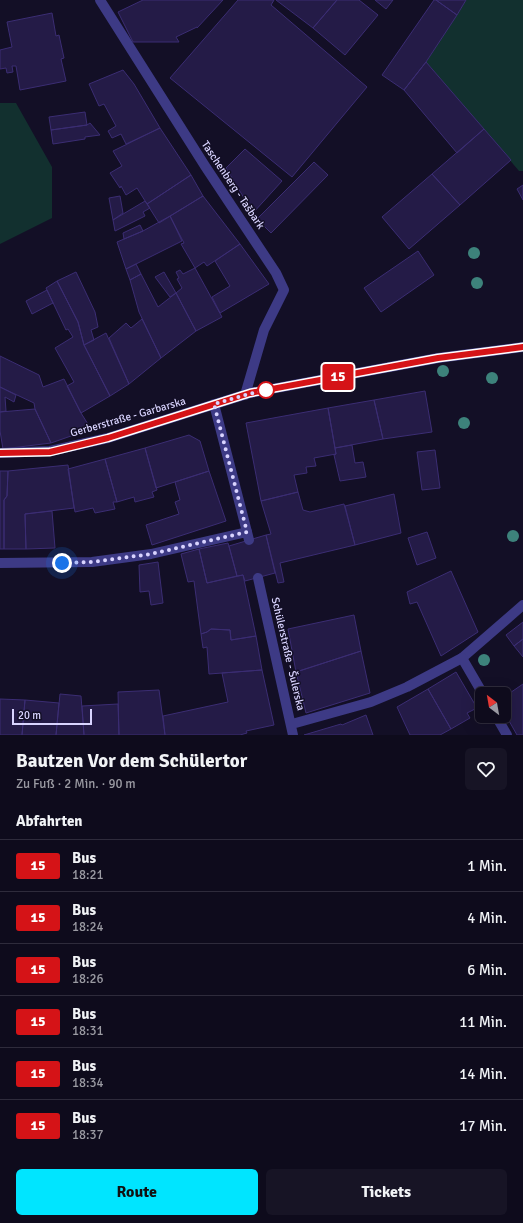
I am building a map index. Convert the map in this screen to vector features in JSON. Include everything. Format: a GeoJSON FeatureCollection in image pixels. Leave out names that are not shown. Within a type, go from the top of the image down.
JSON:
{"type":"FeatureCollection","features":[{"type":"Feature","properties":{"kind":"street","name":"Taschenberg - Tašbark"},"geometry":{"type":"LineString","coordinates":[[100,0],[205,166],[276,273],[284,290],[264,330],[245,395]]}},
{"type":"Feature","properties":{"kind":"street","name":"Gerberstraße - Garbarska"},"geometry":{"type":"LineString","coordinates":[[0,453],[50,452],[108,438],[245,395],[438,358],[523,347]]}},
{"type":"Feature","properties":{"kind":"street"},"geometry":{"type":"LineString","coordinates":[[0,563],[92,562],[151,554],[248,536],[214,404]]}},
{"type":"Feature","properties":{"kind":"street","name":"Schülerstraße - Šulerska"},"geometry":{"type":"LineString","coordinates":[[258,578],[294,735]]}},
{"type":"Feature","properties":{"kind":"street"},"geometry":{"type":"LineString","coordinates":[[292,724],[371,702],[407,687],[462,658],[523,606]]}},
{"type":"Feature","properties":{"kind":"street"},"geometry":{"type":"LineString","coordinates":[[462,658],[479,687]]}},
{"type":"Feature","properties":{"kind":"street"},"geometry":{"type":"LineString","coordinates":[[500,723],[507,735]]}},
{"type":"Feature","properties":{"kind":"green space"},"geometry":{"type":"Polygon","coordinates":[[[466,0],[523,0],[523,171],[519,171],[426,62],[466,0]]]}},
{"type":"Feature","properties":{"kind":"green space"},"geometry":{"type":"Polygon","coordinates":[[[0,103],[16,103],[52,167],[52,218],[0,244],[0,103]]]}},
{"type":"Feature","properties":{"kind":"building"},"geometry":{"type":"Polygon","coordinates":[[[143,0],[223,0],[197,28],[176,37],[179,42],[133,42],[118,12],[143,0]]]}},
{"type":"Feature","properties":{"kind":"building"},"geometry":{"type":"Polygon","coordinates":[[[238,0],[274,0],[271,5],[367,87],[292,177],[170,78],[238,0]]]}},
{"type":"Feature","properties":{"kind":"building"},"geometry":{"type":"Polygon","coordinates":[[[276,0],[337,0],[313,28],[276,0]]]}},
{"type":"Feature","properties":{"kind":"building"},"geometry":{"type":"Polygon","coordinates":[[[337,0],[359,0],[378,15],[345,55],[313,28],[337,0]]]}},
{"type":"Feature","properties":{"kind":"building"},"geometry":{"type":"Polygon","coordinates":[[[375,0],[393,0],[386,9],[375,0]]]}},
{"type":"Feature","properties":{"kind":"building"},"geometry":{"type":"Polygon","coordinates":[[[434,0],[457,15],[426,62],[404,90],[382,75],[434,0]]]}},
{"type":"Feature","properties":{"kind":"building"},"geometry":{"type":"Polygon","coordinates":[[[436,0],[466,0],[457,15],[436,0]]]}},
{"type":"Feature","properties":{"kind":"building"},"geometry":{"type":"Polygon","coordinates":[[[52,13],[56,36],[59,35],[64,58],[61,59],[66,81],[20,90],[16,66],[12,66],[13,72],[7,73],[6,68],[0,69],[0,50],[12,47],[7,22],[52,13]]]}},
{"type":"Feature","properties":{"kind":"building"},"geometry":{"type":"Polygon","coordinates":[[[426,62],[484,129],[457,153],[404,90],[426,62]]]}},
{"type":"Feature","properties":{"kind":"building"},"geometry":{"type":"Polygon","coordinates":[[[123,70],[134,84],[160,128],[126,144],[121,134],[112,138],[108,131],[116,126],[104,104],[99,106],[89,84],[123,70]]]}},
{"type":"Feature","properties":{"kind":"building"},"geometry":{"type":"Polygon","coordinates":[[[85,112],[87,125],[51,130],[49,117],[85,112]]]}},
{"type":"Feature","properties":{"kind":"building"},"geometry":{"type":"Polygon","coordinates":[[[90,123],[100,135],[53,144],[51,130],[87,125],[90,123]]]}},
{"type":"Feature","properties":{"kind":"building"},"geometry":{"type":"Polygon","coordinates":[[[160,128],[191,175],[147,204],[137,188],[126,195],[121,186],[120,188],[110,173],[122,166],[113,151],[160,128]]]}},
{"type":"Feature","properties":{"kind":"building"},"geometry":{"type":"Polygon","coordinates":[[[484,129],[511,160],[460,205],[432,174],[484,129]]]}},
{"type":"Feature","properties":{"kind":"building"},"geometry":{"type":"Polygon","coordinates":[[[245,149],[282,181],[253,213],[226,168],[245,149]]]}},
{"type":"Feature","properties":{"kind":"building"},"geometry":{"type":"Polygon","coordinates":[[[314,162],[328,175],[271,233],[257,219],[314,162]]]}},
{"type":"Feature","properties":{"kind":"building"},"geometry":{"type":"Polygon","coordinates":[[[432,174],[460,205],[409,249],[382,217],[432,174]]]}},
{"type":"Feature","properties":{"kind":"building"},"geometry":{"type":"Polygon","coordinates":[[[191,175],[203,196],[159,223],[147,204],[191,175]]]}},
{"type":"Feature","properties":{"kind":"building"},"geometry":{"type":"Polygon","coordinates":[[[523,185],[523,200],[517,189],[523,185]]]}},
{"type":"Feature","properties":{"kind":"building"},"geometry":{"type":"Polygon","coordinates":[[[120,196],[123,213],[113,220],[109,198],[120,196]]]}},
{"type":"Feature","properties":{"kind":"building"},"geometry":{"type":"Polygon","coordinates":[[[203,196],[240,244],[207,266],[204,262],[195,268],[181,244],[184,243],[170,216],[203,196]]]}},
{"type":"Feature","properties":{"kind":"building"},"geometry":{"type":"Polygon","coordinates":[[[145,201],[150,208],[143,212],[145,216],[115,231],[113,220],[145,201]]]}},
{"type":"Feature","properties":{"kind":"building"},"geometry":{"type":"Polygon","coordinates":[[[170,216],[182,241],[126,269],[117,242],[143,231],[170,216]]]}},
{"type":"Feature","properties":{"kind":"building"},"geometry":{"type":"Polygon","coordinates":[[[140,225],[143,231],[124,239],[123,233],[140,225]]]}},
{"type":"Feature","properties":{"kind":"building"},"geometry":{"type":"Polygon","coordinates":[[[240,244],[269,284],[220,313],[212,297],[230,286],[215,261],[240,244]]]}},
{"type":"Feature","properties":{"kind":"building"},"geometry":{"type":"Polygon","coordinates":[[[418,251],[434,275],[381,312],[364,288],[418,251]]]}},
{"type":"Feature","properties":{"kind":"building"},"geometry":{"type":"Polygon","coordinates":[[[136,264],[141,274],[130,280],[126,269],[136,264]]]}},
{"type":"Feature","properties":{"kind":"building"},"geometry":{"type":"Polygon","coordinates":[[[195,268],[222,317],[196,331],[176,293],[182,288],[177,279],[179,278],[176,272],[180,270],[183,274],[195,268]]]}},
{"type":"Feature","properties":{"kind":"building"},"geometry":{"type":"Polygon","coordinates":[[[76,272],[95,312],[98,327],[91,330],[94,340],[84,345],[78,322],[57,281],[76,272]]]}},
{"type":"Feature","properties":{"kind":"building"},"geometry":{"type":"Polygon","coordinates":[[[164,272],[176,293],[170,297],[155,277],[164,272]]]}},
{"type":"Feature","properties":{"kind":"building"},"geometry":{"type":"Polygon","coordinates":[[[141,274],[158,307],[176,293],[196,331],[161,358],[139,312],[130,280],[141,274]]]}},
{"type":"Feature","properties":{"kind":"building"},"geometry":{"type":"Polygon","coordinates":[[[57,281],[78,322],[84,345],[110,396],[81,413],[67,386],[74,382],[55,348],[73,337],[68,329],[66,330],[46,288],[57,281]]]}},
{"type":"Feature","properties":{"kind":"building"},"geometry":{"type":"Polygon","coordinates":[[[47,290],[53,303],[32,314],[26,301],[47,290]]]}},
{"type":"Feature","properties":{"kind":"building"},"geometry":{"type":"Polygon","coordinates":[[[142,319],[161,358],[129,384],[109,338],[126,323],[131,328],[142,319]]]}},
{"type":"Feature","properties":{"kind":"building"},"geometry":{"type":"Polygon","coordinates":[[[106,333],[129,384],[110,396],[84,345],[106,333]]]}},
{"type":"Feature","properties":{"kind":"building"},"geometry":{"type":"Polygon","coordinates":[[[0,356],[39,375],[43,387],[64,379],[91,429],[51,443],[35,409],[34,403],[0,387],[0,356]]]}},
{"type":"Feature","properties":{"kind":"building"},"geometry":{"type":"Polygon","coordinates":[[[0,387],[16,395],[14,402],[5,397],[6,411],[0,412],[0,387]]]}},
{"type":"Feature","properties":{"kind":"building"},"geometry":{"type":"Polygon","coordinates":[[[425,391],[432,432],[383,439],[374,400],[425,391]]]}},
{"type":"Feature","properties":{"kind":"building"},"geometry":{"type":"Polygon","coordinates":[[[374,400],[383,439],[335,448],[328,408],[374,400]]]}},
{"type":"Feature","properties":{"kind":"building"},"geometry":{"type":"Polygon","coordinates":[[[328,408],[336,454],[314,458],[316,466],[306,467],[307,473],[294,475],[298,492],[261,501],[246,423],[328,408]]]}},
{"type":"Feature","properties":{"kind":"building"},"geometry":{"type":"Polygon","coordinates":[[[35,409],[51,443],[3,449],[0,431],[0,412],[35,409]]]}},
{"type":"Feature","properties":{"kind":"building"},"geometry":{"type":"Polygon","coordinates":[[[189,435],[200,441],[209,471],[156,488],[145,448],[189,435]]]}},
{"type":"Feature","properties":{"kind":"building"},"geometry":{"type":"Polygon","coordinates":[[[352,445],[355,463],[363,462],[366,477],[340,481],[334,455],[336,454],[335,448],[352,445]]]}},
{"type":"Feature","properties":{"kind":"building"},"geometry":{"type":"Polygon","coordinates":[[[145,448],[157,490],[152,492],[154,497],[135,502],[134,497],[117,502],[105,459],[145,448]]]}},
{"type":"Feature","properties":{"kind":"building"},"geometry":{"type":"Polygon","coordinates":[[[435,450],[440,488],[422,490],[417,452],[435,450]]]}},
{"type":"Feature","properties":{"kind":"building"},"geometry":{"type":"Polygon","coordinates":[[[105,459],[117,502],[113,502],[115,509],[95,513],[93,508],[75,512],[68,469],[105,459]]]}},
{"type":"Feature","properties":{"kind":"building"},"geometry":{"type":"Polygon","coordinates":[[[68,465],[74,508],[25,514],[26,549],[4,549],[4,500],[7,496],[8,471],[68,465]]]}},
{"type":"Feature","properties":{"kind":"building"},"geometry":{"type":"Polygon","coordinates":[[[0,471],[8,471],[7,496],[4,500],[4,549],[0,549],[0,471]]]}},
{"type":"Feature","properties":{"kind":"building"},"geometry":{"type":"Polygon","coordinates":[[[209,471],[226,521],[152,545],[146,525],[179,514],[175,502],[180,500],[175,482],[209,471]]]}},
{"type":"Feature","properties":{"kind":"building"},"geometry":{"type":"Polygon","coordinates":[[[298,492],[303,510],[310,512],[344,504],[355,545],[280,563],[284,582],[278,583],[266,535],[271,534],[261,501],[298,492]]]}},
{"type":"Feature","properties":{"kind":"building"},"geometry":{"type":"Polygon","coordinates":[[[394,494],[401,533],[355,545],[345,506],[394,494]]]}},
{"type":"Feature","properties":{"kind":"building"},"geometry":{"type":"Polygon","coordinates":[[[52,511],[55,548],[26,549],[25,514],[52,511]]]}},
{"type":"Feature","properties":{"kind":"building"},"geometry":{"type":"Polygon","coordinates":[[[427,532],[436,558],[417,565],[408,538],[427,532]]]}},
{"type":"Feature","properties":{"kind":"building"},"geometry":{"type":"Polygon","coordinates":[[[266,535],[275,573],[245,581],[243,575],[237,576],[229,546],[266,535]]]}},
{"type":"Feature","properties":{"kind":"building"},"geometry":{"type":"Polygon","coordinates":[[[228,543],[237,576],[207,583],[199,549],[228,543]]]}},
{"type":"Feature","properties":{"kind":"building"},"geometry":{"type":"Polygon","coordinates":[[[199,549],[207,583],[243,575],[256,636],[231,640],[230,630],[211,629],[201,634],[194,581],[188,582],[181,554],[199,549]]]}},
{"type":"Feature","properties":{"kind":"building"},"geometry":{"type":"Polygon","coordinates":[[[158,562],[163,603],[151,605],[149,591],[140,592],[139,565],[158,562]]]}},
{"type":"Feature","properties":{"kind":"building"},"geometry":{"type":"Polygon","coordinates":[[[451,571],[478,632],[441,656],[417,602],[410,604],[407,592],[451,571]]]}},
{"type":"Feature","properties":{"kind":"building"},"geometry":{"type":"Polygon","coordinates":[[[354,615],[361,651],[296,672],[288,629],[354,615]]]}},
{"type":"Feature","properties":{"kind":"building"},"geometry":{"type":"Polygon","coordinates":[[[523,622],[523,639],[514,646],[506,635],[523,622]]]}},
{"type":"Feature","properties":{"kind":"building"},"geometry":{"type":"Polygon","coordinates":[[[211,629],[230,630],[231,640],[256,636],[262,670],[209,674],[207,647],[203,648],[201,634],[211,629]]]}},
{"type":"Feature","properties":{"kind":"building"},"geometry":{"type":"Polygon","coordinates":[[[523,639],[523,657],[514,646],[523,639]]]}},
{"type":"Feature","properties":{"kind":"building"},"geometry":{"type":"Polygon","coordinates":[[[361,651],[370,693],[306,713],[296,672],[361,651]]]}},
{"type":"Feature","properties":{"kind":"building"},"geometry":{"type":"Polygon","coordinates":[[[262,670],[274,725],[246,731],[247,733],[240,735],[165,735],[163,716],[228,702],[222,673],[262,670]]]}},
{"type":"Feature","properties":{"kind":"building"},"geometry":{"type":"Polygon","coordinates":[[[456,672],[475,705],[475,709],[467,713],[470,718],[451,729],[428,689],[456,672]]]}},
{"type":"Feature","properties":{"kind":"building"},"geometry":{"type":"Polygon","coordinates":[[[523,684],[523,735],[517,735],[510,723],[511,692],[523,684]]]}},
{"type":"Feature","properties":{"kind":"building"},"geometry":{"type":"Polygon","coordinates":[[[428,689],[451,729],[440,735],[410,735],[397,707],[428,689]]]}},
{"type":"Feature","properties":{"kind":"building"},"geometry":{"type":"Polygon","coordinates":[[[159,690],[165,735],[119,735],[118,692],[159,690]]]}},
{"type":"Feature","properties":{"kind":"building"},"geometry":{"type":"Polygon","coordinates":[[[60,694],[81,696],[84,735],[56,735],[60,694]]]}},
{"type":"Feature","properties":{"kind":"building"},"geometry":{"type":"Polygon","coordinates":[[[0,699],[25,700],[22,735],[0,735],[0,699]]]}},
{"type":"Feature","properties":{"kind":"building"},"geometry":{"type":"Polygon","coordinates":[[[25,700],[59,703],[56,735],[22,735],[25,700]]]}},
{"type":"Feature","properties":{"kind":"building"},"geometry":{"type":"Polygon","coordinates":[[[118,704],[119,735],[84,735],[82,706],[118,704]]]}},
{"type":"Feature","properties":{"kind":"building"},"geometry":{"type":"Polygon","coordinates":[[[366,715],[373,735],[304,735],[341,724],[342,725],[366,715]]]}},
{"type":"Feature","properties":{"kind":"bus line","name":"15"},"geometry":{"type":"LineString","coordinates":[[0,453],[50,452],[108,438],[250,393],[438,358],[523,347]]}},
{"type":"Feature","properties":{"kind":"route"},"geometry":{"type":"LineString","coordinates":[[62,563],[92,562],[151,554],[247,532],[214,404],[266,390]]}}]}
